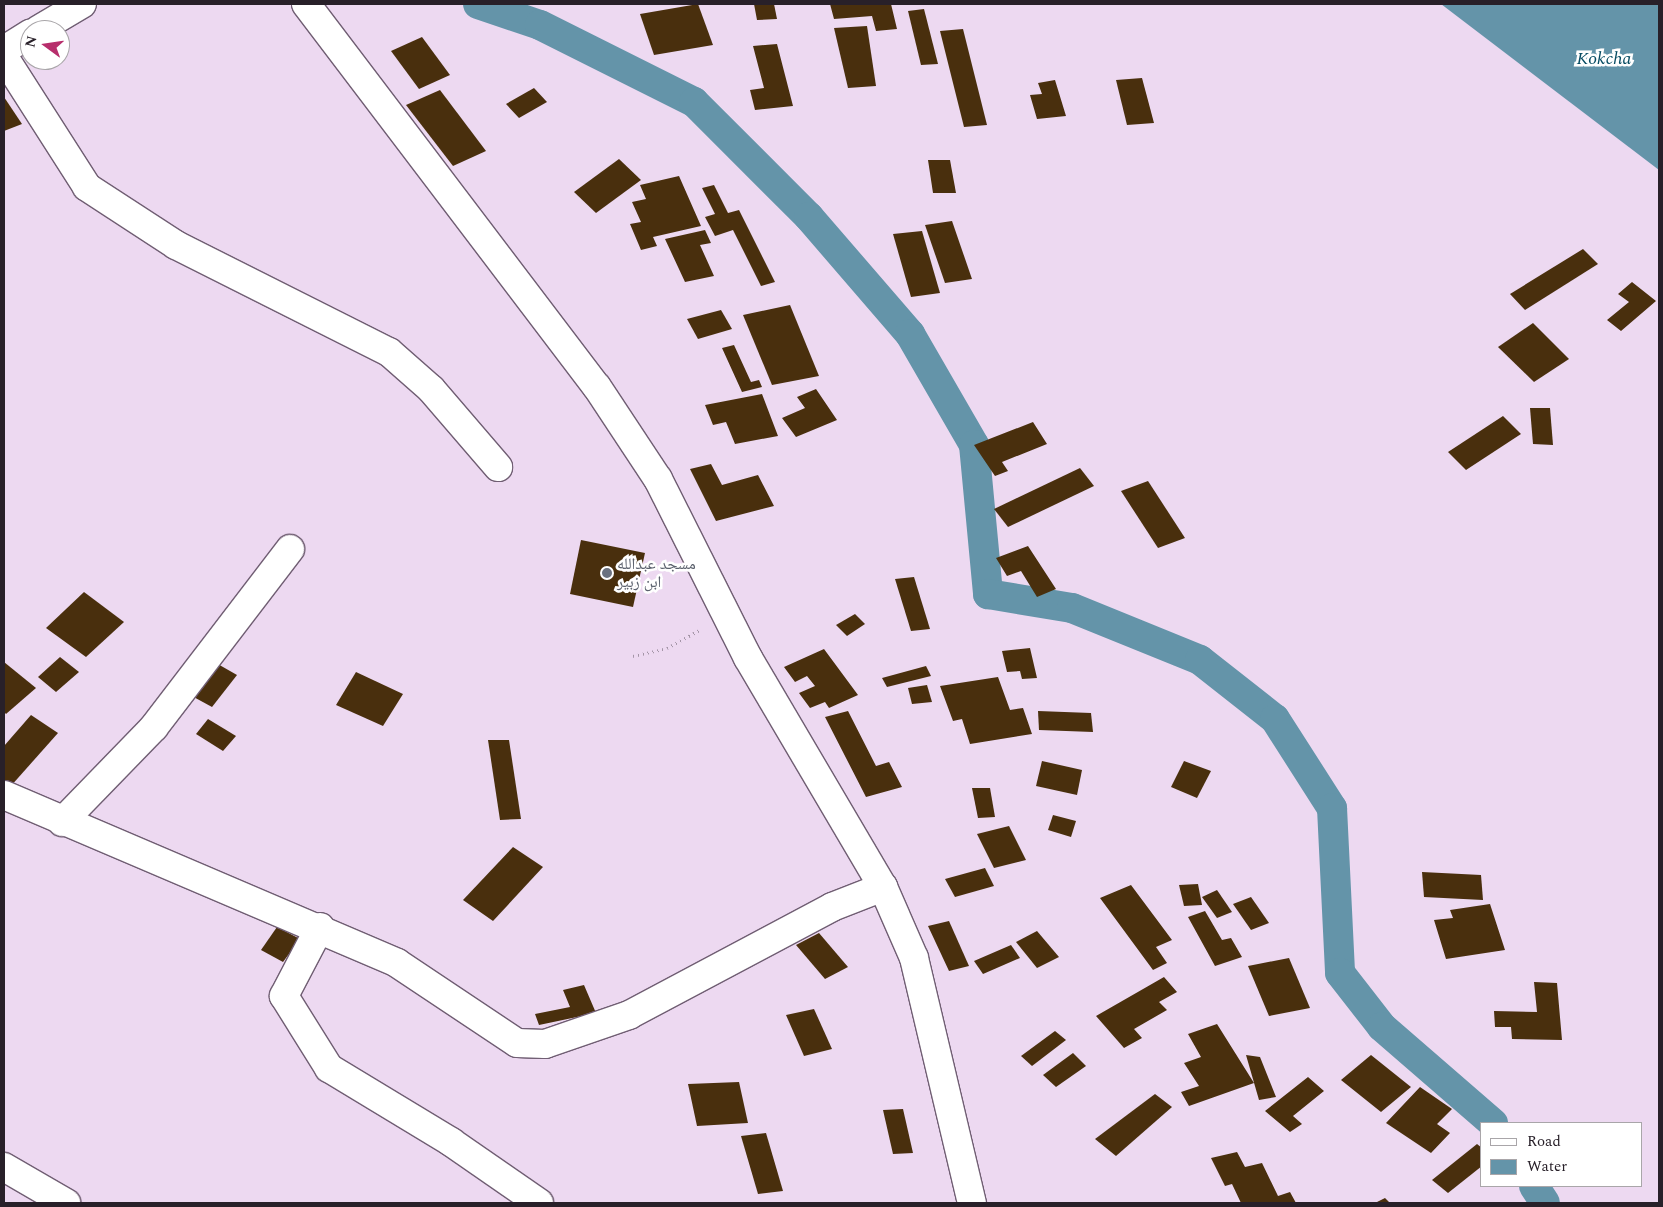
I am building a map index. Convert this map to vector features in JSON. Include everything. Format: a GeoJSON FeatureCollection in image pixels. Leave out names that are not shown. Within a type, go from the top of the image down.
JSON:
{"type":"FeatureCollection","features":[{"type":"Feature","properties":{"kind":"street"},"geometry":{"type":"LineString","coordinates":[[55,20],[82,4]]}},
{"type":"Feature","properties":{"kind":"street"},"geometry":{"type":"LineString","coordinates":[[306,4],[598,388],[658,479],[726,615],[883,887],[914,958],[972,1203]]}},
{"type":"Feature","properties":{"kind":"street"},"geometry":{"type":"LineString","coordinates":[[4,50],[20,40]]}},
{"type":"Feature","properties":{"kind":"street"},"geometry":{"type":"LineString","coordinates":[[4,57],[87,187],[176,245],[389,352],[431,389],[498,467]]}},
{"type":"Feature","properties":{"kind":"street"},"geometry":{"type":"LineString","coordinates":[[62,822],[154,726],[290,549]]}},
{"type":"Feature","properties":{"kind":"street"},"geometry":{"type":"LineString","coordinates":[[4,795],[62,822],[320,927],[397,963],[517,1043],[545,1044],[629,1015],[832,907],[883,887]]}},
{"type":"Feature","properties":{"kind":"street"},"geometry":{"type":"LineString","coordinates":[[320,927],[284,996],[329,1068],[451,1142],[539,1203]]}},
{"type":"Feature","properties":{"kind":"street"},"geometry":{"type":"LineString","coordinates":[[4,1167],[66,1203]]}},
{"type":"Feature","properties":{"kind":"path"},"geometry":{"type":"LineString","coordinates":[[633,656],[667,648],[726,615]]}},
{"type":"Feature","properties":{"kind":"water","name":"Kokcha"},"geometry":{"type":"Polygon","coordinates":[[[1441,4],[1659,4],[1659,170],[1441,4]]]}},
{"type":"Feature","properties":{"kind":"building"},"geometry":{"type":"Polygon","coordinates":[[[698,4],[713,45],[654,55],[640,14],[698,4]]]}},
{"type":"Feature","properties":{"kind":"building"},"geometry":{"type":"Polygon","coordinates":[[[754,4],[774,4],[777,19],[757,20],[754,4]]]}},
{"type":"Feature","properties":{"kind":"building"},"geometry":{"type":"Polygon","coordinates":[[[830,4],[891,4],[897,29],[876,31],[872,16],[834,19],[830,4]]]}},
{"type":"Feature","properties":{"kind":"building"},"geometry":{"type":"Polygon","coordinates":[[[924,9],[938,64],[921,65],[908,11],[924,9]]]}},
{"type":"Feature","properties":{"kind":"building"},"geometry":{"type":"Polygon","coordinates":[[[867,26],[876,86],[848,88],[834,28],[867,26]]]}},
{"type":"Feature","properties":{"kind":"building"},"geometry":{"type":"Polygon","coordinates":[[[963,29],[987,125],[964,127],[940,31],[963,29]]]}},
{"type":"Feature","properties":{"kind":"building"},"geometry":{"type":"Polygon","coordinates":[[[422,37],[450,75],[419,89],[391,51],[422,37]]]}},
{"type":"Feature","properties":{"kind":"building"},"geometry":{"type":"Polygon","coordinates":[[[777,44],[793,106],[755,110],[750,90],[764,88],[753,46],[777,44]]]}},
{"type":"Feature","properties":{"kind":"building"},"geometry":{"type":"Polygon","coordinates":[[[1142,78],[1154,123],[1127,125],[1116,80],[1142,78]]]}},
{"type":"Feature","properties":{"kind":"building"},"geometry":{"type":"Polygon","coordinates":[[[1055,80],[1066,116],[1037,119],[1030,95],[1042,94],[1038,83],[1055,80]]]}},
{"type":"Feature","properties":{"kind":"building"},"geometry":{"type":"Polygon","coordinates":[[[534,88],[547,102],[519,118],[506,104],[534,88]]]}},
{"type":"Feature","properties":{"kind":"building"},"geometry":{"type":"Polygon","coordinates":[[[440,90],[486,151],[453,166],[406,105],[440,90]]]}},
{"type":"Feature","properties":{"kind":"building"},"geometry":{"type":"Polygon","coordinates":[[[4,97],[22,124],[4,131],[4,97]]]}},
{"type":"Feature","properties":{"kind":"building"},"geometry":{"type":"Polygon","coordinates":[[[619,159],[641,180],[596,213],[574,192],[619,159]]]}},
{"type":"Feature","properties":{"kind":"building"},"geometry":{"type":"Polygon","coordinates":[[[928,160],[950,160],[956,193],[933,193],[928,160]]]}},
{"type":"Feature","properties":{"kind":"building"},"geometry":{"type":"Polygon","coordinates":[[[679,176],[701,226],[653,237],[657,246],[641,250],[630,224],[641,222],[632,202],[646,199],[640,185],[679,176]]]}},
{"type":"Feature","properties":{"kind":"building"},"geometry":{"type":"Polygon","coordinates":[[[714,185],[728,213],[739,210],[775,282],[761,286],[733,230],[715,236],[705,217],[715,214],[702,188],[714,185]]]}},
{"type":"Feature","properties":{"kind":"building"},"geometry":{"type":"Polygon","coordinates":[[[952,221],[972,279],[945,283],[925,225],[952,221]]]}},
{"type":"Feature","properties":{"kind":"building"},"geometry":{"type":"Polygon","coordinates":[[[705,230],[711,243],[700,245],[714,276],[685,282],[665,239],[705,230]]]}},
{"type":"Feature","properties":{"kind":"building"},"geometry":{"type":"Polygon","coordinates":[[[922,231],[940,293],[911,297],[893,234],[922,231]]]}},
{"type":"Feature","properties":{"kind":"building"},"geometry":{"type":"Polygon","coordinates":[[[1583,249],[1598,264],[1525,310],[1510,294],[1583,249]]]}},
{"type":"Feature","properties":{"kind":"building"},"geometry":{"type":"Polygon","coordinates":[[[1632,282],[1656,301],[1621,331],[1607,320],[1629,302],[1618,294],[1632,282]]]}},
{"type":"Feature","properties":{"kind":"building"},"geometry":{"type":"Polygon","coordinates":[[[790,305],[819,376],[772,385],[743,315],[790,305]]]}},
{"type":"Feature","properties":{"kind":"building"},"geometry":{"type":"Polygon","coordinates":[[[721,310],[732,329],[698,339],[687,319],[721,310]]]}},
{"type":"Feature","properties":{"kind":"building"},"geometry":{"type":"Polygon","coordinates":[[[1533,323],[1569,359],[1534,382],[1498,347],[1533,323]]]}},
{"type":"Feature","properties":{"kind":"building"},"geometry":{"type":"Polygon","coordinates":[[[734,345],[751,382],[759,380],[762,387],[742,392],[722,348],[734,345]]]}},
{"type":"Feature","properties":{"kind":"building"},"geometry":{"type":"Polygon","coordinates":[[[816,389],[837,420],[796,437],[782,418],[805,408],[797,397],[816,389]]]}},
{"type":"Feature","properties":{"kind":"building"},"geometry":{"type":"Polygon","coordinates":[[[762,394],[778,436],[735,444],[726,422],[713,425],[705,405],[762,394]]]}},
{"type":"Feature","properties":{"kind":"building"},"geometry":{"type":"Polygon","coordinates":[[[1530,408],[1550,408],[1553,445],[1533,444],[1530,408]]]}},
{"type":"Feature","properties":{"kind":"building"},"geometry":{"type":"Polygon","coordinates":[[[1503,416],[1521,434],[1466,470],[1448,452],[1503,416]]]}},
{"type":"Feature","properties":{"kind":"building"},"geometry":{"type":"Polygon","coordinates":[[[1033,422],[1047,444],[1002,462],[1008,471],[995,476],[974,445],[1033,422]]]}},
{"type":"Feature","properties":{"kind":"building"},"geometry":{"type":"Polygon","coordinates":[[[711,464],[722,485],[758,475],[774,506],[716,521],[690,469],[711,464]]]}},
{"type":"Feature","properties":{"kind":"building"},"geometry":{"type":"Polygon","coordinates":[[[1080,468],[1094,486],[1008,527],[994,509],[1080,468]]]}},
{"type":"Feature","properties":{"kind":"building"},"geometry":{"type":"Polygon","coordinates":[[[1148,481],[1185,538],[1158,548],[1121,491],[1148,481]]]}},
{"type":"Feature","properties":{"kind":"building","name":"مسجد عبدالله ابن زبیر"},"geometry":{"type":"Polygon","coordinates":[[[581,540],[645,553],[633,607],[570,594],[581,540]]]}},
{"type":"Feature","properties":{"kind":"building"},"geometry":{"type":"Polygon","coordinates":[[[1028,546],[1056,589],[1037,597],[1021,571],[1007,576],[996,558],[1028,546]]]}},
{"type":"Feature","properties":{"kind":"building"},"geometry":{"type":"Polygon","coordinates":[[[914,577],[930,629],[911,631],[895,579],[914,577]]]}},
{"type":"Feature","properties":{"kind":"building"},"geometry":{"type":"Polygon","coordinates":[[[84,592],[124,622],[86,657],[46,628],[84,592]]]}},
{"type":"Feature","properties":{"kind":"building"},"geometry":{"type":"Polygon","coordinates":[[[855,614],[865,624],[847,636],[836,625],[855,614]]]}},
{"type":"Feature","properties":{"kind":"building"},"geometry":{"type":"Polygon","coordinates":[[[1030,648],[1037,678],[1022,679],[1020,671],[1007,672],[1002,651],[1030,648]]]}},
{"type":"Feature","properties":{"kind":"building"},"geometry":{"type":"Polygon","coordinates":[[[824,649],[858,695],[829,708],[825,702],[810,708],[799,693],[815,686],[807,676],[795,682],[784,667],[824,649]]]}},
{"type":"Feature","properties":{"kind":"building"},"geometry":{"type":"Polygon","coordinates":[[[60,657],[79,672],[56,692],[38,677],[60,657]]]}},
{"type":"Feature","properties":{"kind":"building"},"geometry":{"type":"Polygon","coordinates":[[[4,662],[36,688],[6,714],[4,712],[4,662]]]}},
{"type":"Feature","properties":{"kind":"building"},"geometry":{"type":"Polygon","coordinates":[[[216,663],[237,675],[212,707],[190,695],[216,663]]]}},
{"type":"Feature","properties":{"kind":"building"},"geometry":{"type":"Polygon","coordinates":[[[926,666],[931,676],[887,687],[882,678],[926,666]]]}},
{"type":"Feature","properties":{"kind":"building"},"geometry":{"type":"Polygon","coordinates":[[[356,672],[403,694],[383,726],[336,705],[356,672]]]}},
{"type":"Feature","properties":{"kind":"building"},"geometry":{"type":"Polygon","coordinates":[[[998,677],[1010,710],[1023,708],[1032,734],[970,744],[962,719],[953,721],[940,686],[998,677]]]}},
{"type":"Feature","properties":{"kind":"building"},"geometry":{"type":"Polygon","coordinates":[[[927,685],[932,702],[912,704],[908,688],[927,685]]]}},
{"type":"Feature","properties":{"kind":"building"},"geometry":{"type":"Polygon","coordinates":[[[848,711],[876,766],[889,762],[902,787],[866,797],[825,717],[848,711]]]}},
{"type":"Feature","properties":{"kind":"building"},"geometry":{"type":"Polygon","coordinates":[[[1038,711],[1091,713],[1093,732],[1039,730],[1038,711]]]}},
{"type":"Feature","properties":{"kind":"building"},"geometry":{"type":"Polygon","coordinates":[[[31,715],[58,733],[10,787],[4,783],[4,746],[31,715]]]}},
{"type":"Feature","properties":{"kind":"building"},"geometry":{"type":"Polygon","coordinates":[[[208,719],[236,736],[223,751],[196,734],[208,719]]]}},
{"type":"Feature","properties":{"kind":"building"},"geometry":{"type":"Polygon","coordinates":[[[488,740],[509,740],[521,819],[500,820],[488,740]]]}},
{"type":"Feature","properties":{"kind":"building"},"geometry":{"type":"Polygon","coordinates":[[[1042,761],[1082,770],[1077,795],[1036,786],[1042,761]]]}},
{"type":"Feature","properties":{"kind":"building"},"geometry":{"type":"Polygon","coordinates":[[[1184,761],[1211,771],[1197,798],[1171,787],[1184,761]]]}},
{"type":"Feature","properties":{"kind":"building"},"geometry":{"type":"Polygon","coordinates":[[[972,788],[990,788],[995,817],[978,818],[972,788]]]}},
{"type":"Feature","properties":{"kind":"building"},"geometry":{"type":"Polygon","coordinates":[[[1053,815],[1076,821],[1071,837],[1048,830],[1053,815]]]}},
{"type":"Feature","properties":{"kind":"building"},"geometry":{"type":"Polygon","coordinates":[[[1009,826],[1026,860],[994,868],[977,834],[1009,826]]]}},
{"type":"Feature","properties":{"kind":"building"},"geometry":{"type":"Polygon","coordinates":[[[513,847],[543,867],[493,921],[463,900],[513,847]]]}},
{"type":"Feature","properties":{"kind":"building"},"geometry":{"type":"Polygon","coordinates":[[[985,868],[994,886],[955,897],[945,879],[985,868]]]}},
{"type":"Feature","properties":{"kind":"building"},"geometry":{"type":"Polygon","coordinates":[[[1422,872],[1481,875],[1483,900],[1424,897],[1422,872]]]}},
{"type":"Feature","properties":{"kind":"building"},"geometry":{"type":"Polygon","coordinates":[[[1198,884],[1202,905],[1184,906],[1179,885],[1198,884]]]}},
{"type":"Feature","properties":{"kind":"building"},"geometry":{"type":"Polygon","coordinates":[[[1131,885],[1172,940],[1156,947],[1167,963],[1153,970],[1100,898],[1131,885]]]}},
{"type":"Feature","properties":{"kind":"building"},"geometry":{"type":"Polygon","coordinates":[[[1217,890],[1232,912],[1217,918],[1202,897],[1217,890]]]}},
{"type":"Feature","properties":{"kind":"building"},"geometry":{"type":"Polygon","coordinates":[[[1251,897],[1269,923],[1251,930],[1233,904],[1251,897]]]}},
{"type":"Feature","properties":{"kind":"building"},"geometry":{"type":"Polygon","coordinates":[[[1490,904],[1505,950],[1446,959],[1434,920],[1453,918],[1450,910],[1490,904]]]}},
{"type":"Feature","properties":{"kind":"building"},"geometry":{"type":"Polygon","coordinates":[[[1205,911],[1222,940],[1231,938],[1242,957],[1215,966],[1188,917],[1205,911]]]}},
{"type":"Feature","properties":{"kind":"building"},"geometry":{"type":"Polygon","coordinates":[[[949,921],[969,966],[949,971],[928,926],[949,921]]]}},
{"type":"Feature","properties":{"kind":"building"},"geometry":{"type":"Polygon","coordinates":[[[277,927],[300,939],[283,962],[261,950],[277,927]]]}},
{"type":"Feature","properties":{"kind":"building"},"geometry":{"type":"Polygon","coordinates":[[[1037,931],[1059,957],[1037,968],[1016,942],[1037,931]]]}},
{"type":"Feature","properties":{"kind":"building"},"geometry":{"type":"Polygon","coordinates":[[[819,933],[848,967],[825,979],[796,945],[819,933]]]}},
{"type":"Feature","properties":{"kind":"building"},"geometry":{"type":"Polygon","coordinates":[[[1011,945],[1020,958],[983,974],[974,961],[1011,945]]]}},
{"type":"Feature","properties":{"kind":"building"},"geometry":{"type":"Polygon","coordinates":[[[1289,958],[1310,1008],[1269,1016],[1248,966],[1289,958]]]}},
{"type":"Feature","properties":{"kind":"building"},"geometry":{"type":"Polygon","coordinates":[[[1164,977],[1177,992],[1159,1002],[1167,1010],[1134,1029],[1142,1038],[1124,1048],[1096,1016],[1164,977]]]}},
{"type":"Feature","properties":{"kind":"building"},"geometry":{"type":"Polygon","coordinates":[[[1534,982],[1557,983],[1562,1040],[1512,1039],[1511,1027],[1495,1027],[1494,1011],[1537,1012],[1534,982]]]}},
{"type":"Feature","properties":{"kind":"building"},"geometry":{"type":"Polygon","coordinates":[[[584,985],[596,1013],[539,1025],[535,1014],[570,1007],[563,990],[584,985]]]}},
{"type":"Feature","properties":{"kind":"building"},"geometry":{"type":"Polygon","coordinates":[[[814,1009],[832,1049],[804,1056],[786,1015],[814,1009]]]}},
{"type":"Feature","properties":{"kind":"building"},"geometry":{"type":"Polygon","coordinates":[[[1217,1024],[1254,1083],[1189,1106],[1181,1092],[1199,1086],[1184,1063],[1201,1057],[1188,1034],[1217,1024]]]}},
{"type":"Feature","properties":{"kind":"building"},"geometry":{"type":"Polygon","coordinates":[[[1055,1031],[1066,1040],[1032,1066],[1021,1056],[1055,1031]]]}},
{"type":"Feature","properties":{"kind":"building"},"geometry":{"type":"Polygon","coordinates":[[[1073,1053],[1086,1066],[1056,1087],[1043,1075],[1073,1053]]]}},
{"type":"Feature","properties":{"kind":"building"},"geometry":{"type":"Polygon","coordinates":[[[1246,1055],[1260,1057],[1276,1097],[1259,1100],[1246,1055]]]}},
{"type":"Feature","properties":{"kind":"building"},"geometry":{"type":"Polygon","coordinates":[[[1371,1055],[1411,1087],[1381,1112],[1341,1080],[1371,1055]]]}},
{"type":"Feature","properties":{"kind":"building"},"geometry":{"type":"Polygon","coordinates":[[[1308,1077],[1324,1091],[1293,1116],[1302,1124],[1290,1132],[1265,1111],[1308,1077]]]}},
{"type":"Feature","properties":{"kind":"building"},"geometry":{"type":"Polygon","coordinates":[[[739,1082],[748,1123],[697,1126],[688,1084],[739,1082]]]}},
{"type":"Feature","properties":{"kind":"building"},"geometry":{"type":"Polygon","coordinates":[[[1420,1087],[1452,1109],[1437,1124],[1450,1133],[1431,1153],[1386,1123],[1420,1087]]]}},
{"type":"Feature","properties":{"kind":"building"},"geometry":{"type":"Polygon","coordinates":[[[1155,1094],[1172,1107],[1116,1156],[1095,1139],[1155,1094]]]}},
{"type":"Feature","properties":{"kind":"building"},"geometry":{"type":"Polygon","coordinates":[[[903,1109],[913,1153],[893,1154],[883,1110],[903,1109]]]}},
{"type":"Feature","properties":{"kind":"building"},"geometry":{"type":"Polygon","coordinates":[[[766,1133],[783,1191],[758,1194],[741,1136],[766,1133]]]}},
{"type":"Feature","properties":{"kind":"building"},"geometry":{"type":"Polygon","coordinates":[[[1477,1144],[1480,1146],[1480,1168],[1448,1193],[1432,1180],[1477,1144]]]}},
{"type":"Feature","properties":{"kind":"building"},"geometry":{"type":"Polygon","coordinates":[[[1237,1152],[1245,1167],[1262,1163],[1278,1196],[1290,1192],[1296,1203],[1241,1203],[1232,1184],[1225,1186],[1211,1158],[1237,1152]]]}},
{"type":"Feature","properties":{"kind":"building"},"geometry":{"type":"Polygon","coordinates":[[[1385,1198],[1390,1203],[1375,1203],[1385,1198]]]}},
{"type":"Feature","properties":{"kind":"waterway"},"geometry":{"type":"LineString","coordinates":[[478,4],[540,25],[694,102],[809,217],[910,334],[974,445],[988,594],[1072,608],[1200,660],[1275,719],[1332,808],[1340,973],[1382,1027],[1492,1122]]}},
{"type":"Feature","properties":{"kind":"waterway"},"geometry":{"type":"LineString","coordinates":[[1535,1187],[1545,1203]]}},
{"type":"Feature","properties":{"kind":"place","name":"مسجد عبدالله ابن زبیر"},"geometry":{"type":"Point","coordinates":[607,573]}}]}
